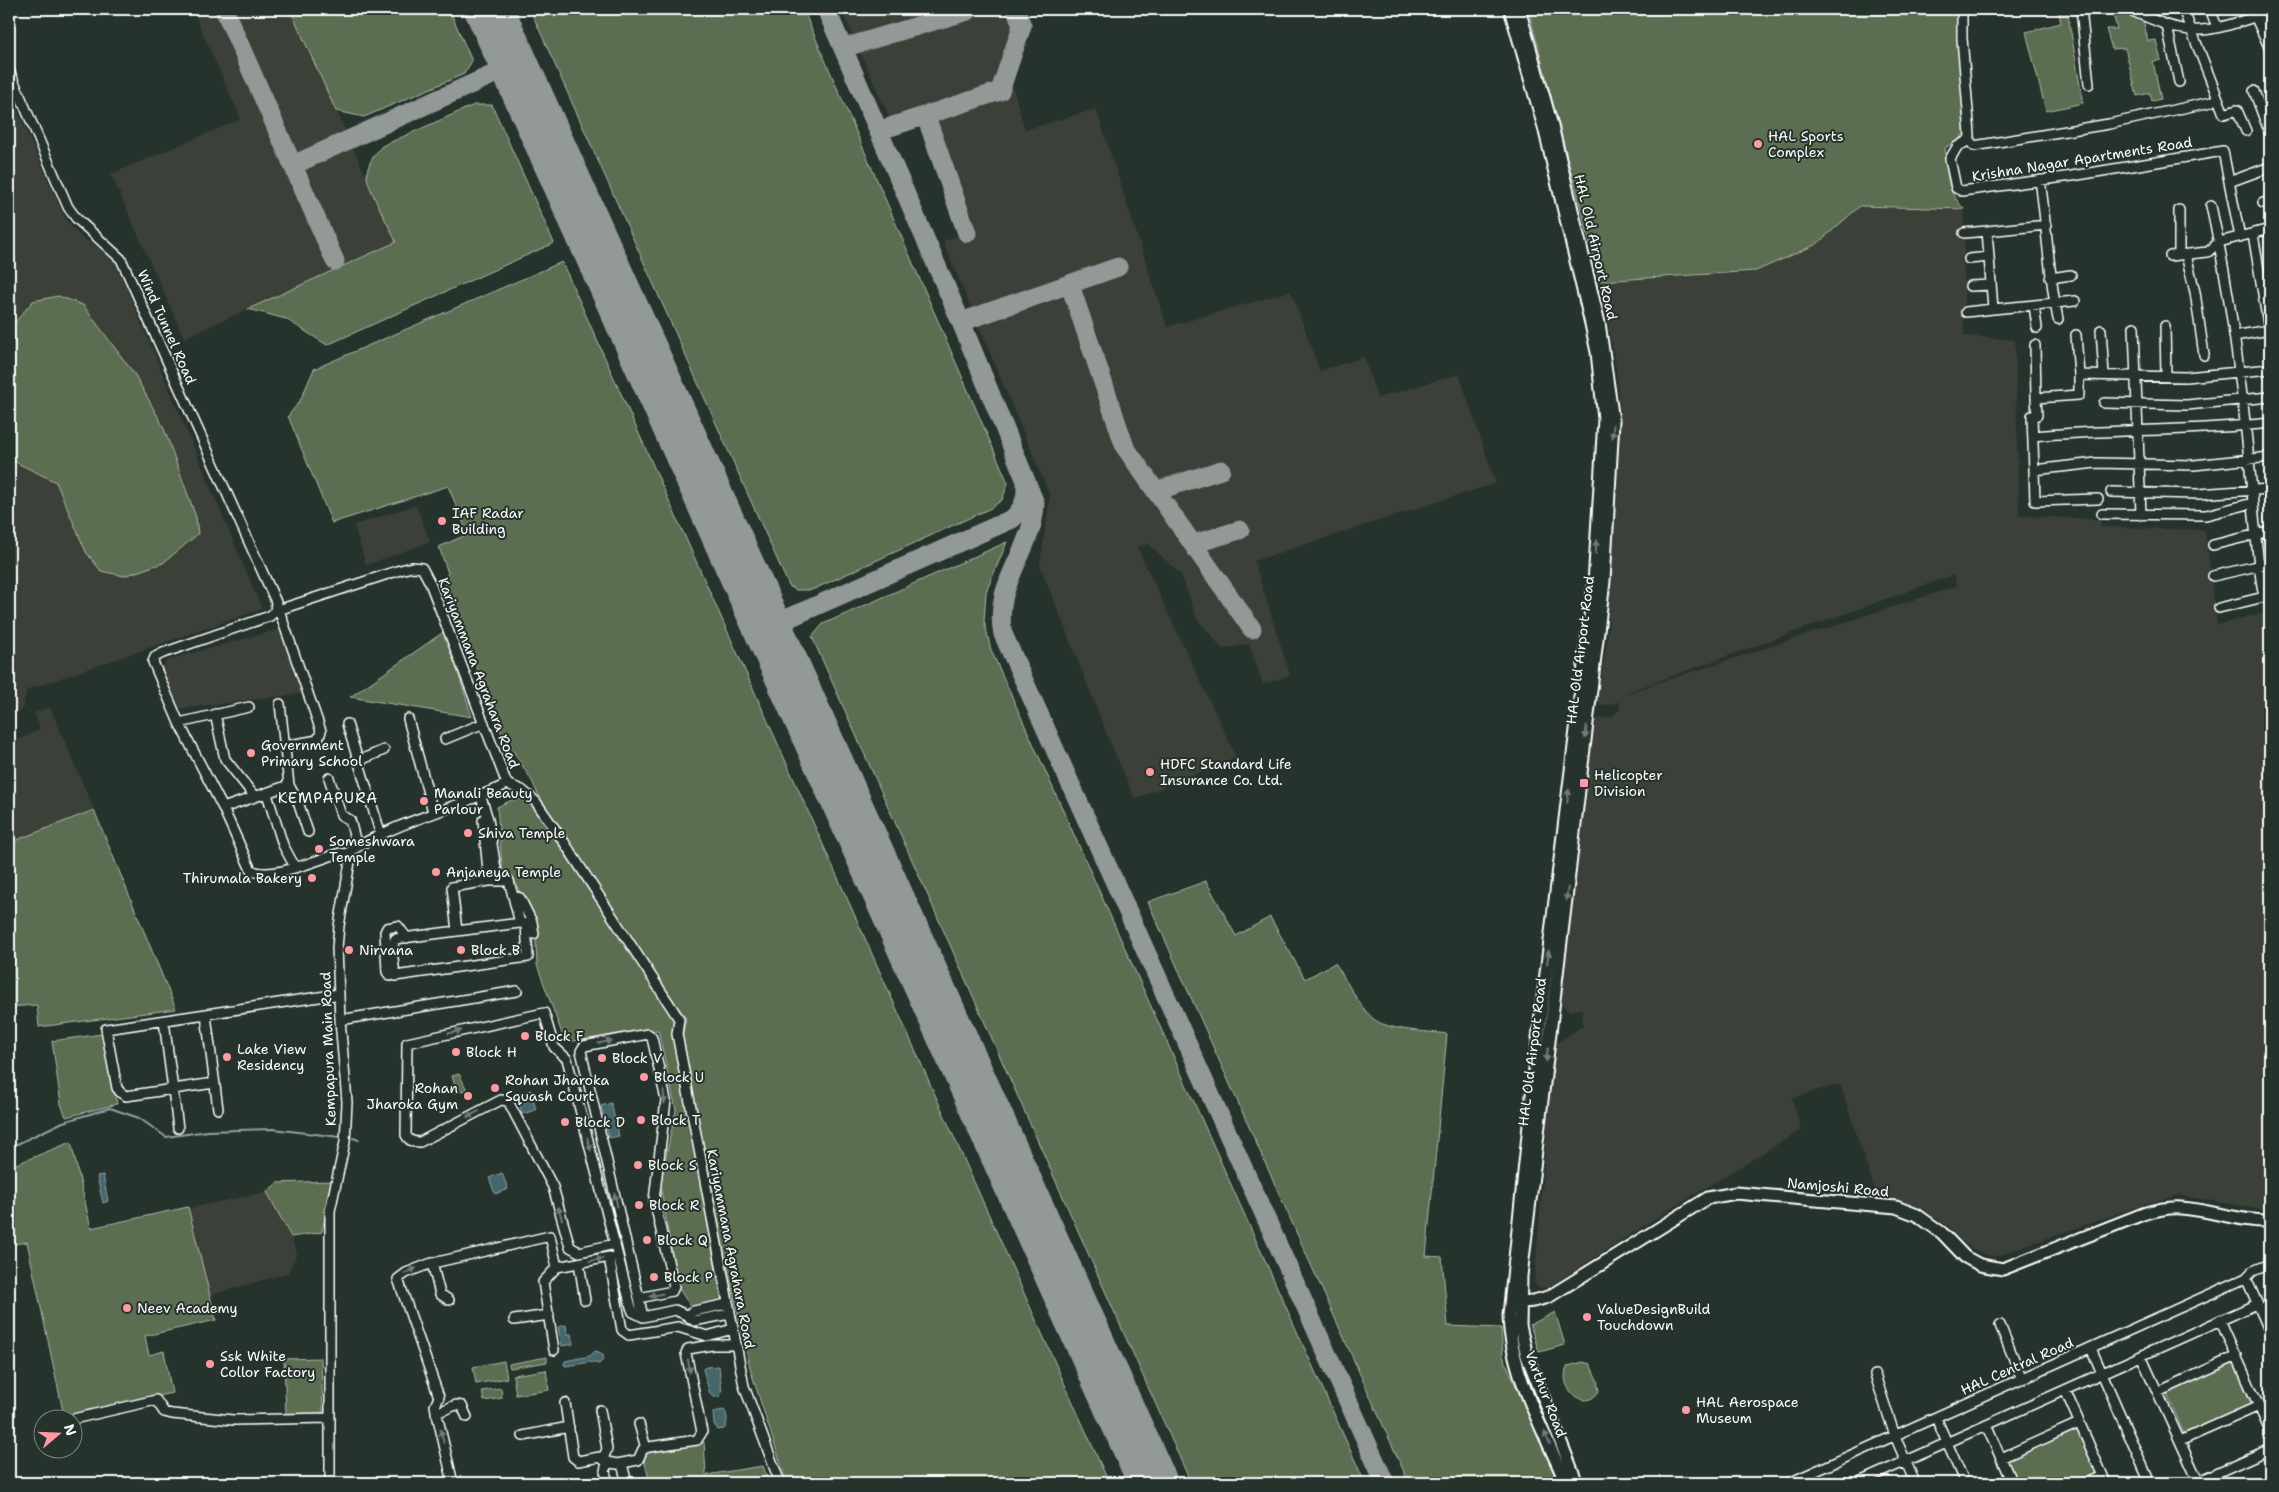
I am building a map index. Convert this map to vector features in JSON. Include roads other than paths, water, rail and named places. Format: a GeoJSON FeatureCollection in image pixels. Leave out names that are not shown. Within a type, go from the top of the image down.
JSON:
{"type":"FeatureCollection","features":[{"type":"Feature","properties":{"kind":"main road","name":"HAL Old Airport Road"},"geometry":{"type":"LineString","coordinates":[[1510,9],[1544,128],[1596,352],[1604,419],[1598,591],[1539,1030],[1512,1284]]}},
{"type":"Feature","properties":{"kind":"main road","name":"HAL Old Airport Road"},"geometry":{"type":"LineString","coordinates":[[1516,1301],[1522,1267],[1598,591],[1613,421],[1604,349],[1552,126],[1519,9]]}},
{"type":"Feature","properties":{"kind":"main road","name":"Namjoshi Road"},"geometry":{"type":"LineString","coordinates":[[1516,1301],[1537,1301],[1550,1296],[1708,1198],[1736,1193],[1896,1207],[1917,1215],[1942,1233],[1965,1257],[1980,1265],[2003,1270],[2143,1214],[2163,1208],[2182,1208],[2233,1218],[2270,1221]]}},
{"type":"Feature","properties":{"kind":"main road","name":"Varthur Road"},"geometry":{"type":"LineString","coordinates":[[1512,1284],[1527,1356],[1577,1483]]}},
{"type":"Feature","properties":{"kind":"main road","name":"Varthur Road"},"geometry":{"type":"LineString","coordinates":[[1516,1301],[1510,1331],[1515,1360],[1566,1483]]}},
{"type":"Feature","properties":{"kind":"street"},"geometry":{"type":"LineString","coordinates":[[1962,9],[1969,140],[1974,146],[2109,124],[2211,102]]}},
{"type":"Feature","properties":{"kind":"street"},"geometry":{"type":"LineString","coordinates":[[2082,9],[2089,84]]}},
{"type":"Feature","properties":{"kind":"street"},"geometry":{"type":"LineString","coordinates":[[2128,9],[2167,26],[2192,30],[2217,27],[2270,12]]}},
{"type":"Feature","properties":{"kind":"street"},"geometry":{"type":"LineString","coordinates":[[2183,9],[2224,114],[2237,110],[2246,131]]}},
{"type":"Feature","properties":{"kind":"street"},"geometry":{"type":"LineString","coordinates":[[2210,9],[2217,27]]}},
{"type":"Feature","properties":{"kind":"street"},"geometry":{"type":"LineString","coordinates":[[2255,16],[2270,49]]}},
{"type":"Feature","properties":{"kind":"street"},"geometry":{"type":"LineString","coordinates":[[2167,26],[2179,82]]}},
{"type":"Feature","properties":{"kind":"street","name":"Wind Tunnel Road"},"geometry":{"type":"LineString","coordinates":[[9,70],[68,207],[76,218],[121,259],[276,602],[277,610],[322,731],[318,740],[284,746]]}},
{"type":"Feature","properties":{"kind":"street"},"geometry":{"type":"LineString","coordinates":[[2254,91],[2270,134]]}},
{"type":"Feature","properties":{"kind":"street","name":"Krishna Nagar Apartments Road"},"geometry":{"type":"LineString","coordinates":[[1969,140],[1957,147],[1950,159],[1956,188],[1962,191],[2223,151],[2240,237]]}},
{"type":"Feature","properties":{"kind":"street"},"geometry":{"type":"LineString","coordinates":[[2229,182],[2270,167]]}},
{"type":"Feature","properties":{"kind":"street"},"geometry":{"type":"LineString","coordinates":[[2040,180],[2046,224],[2050,278],[2058,319]]}},
{"type":"Feature","properties":{"kind":"street"},"geometry":{"type":"LineString","coordinates":[[2211,206],[2219,242],[2234,336],[2252,491],[2258,566],[2267,596],[2218,608]]}},
{"type":"Feature","properties":{"kind":"street"},"geometry":{"type":"LineString","coordinates":[[2179,210],[2179,255],[2195,292],[2204,355]]}},
{"type":"Feature","properties":{"kind":"street"},"geometry":{"type":"LineString","coordinates":[[1964,233],[2046,224]]}},
{"type":"Feature","properties":{"kind":"street"},"geometry":{"type":"LineString","coordinates":[[2179,255],[2208,252],[2219,242],[2270,228]]}},
{"type":"Feature","properties":{"kind":"street"},"geometry":{"type":"LineString","coordinates":[[1987,231],[1993,309]]}},
{"type":"Feature","properties":{"kind":"street"},"geometry":{"type":"LineString","coordinates":[[2234,336],[2269,330],[2253,234]]}},
{"type":"Feature","properties":{"kind":"street"},"geometry":{"type":"LineString","coordinates":[[1969,259],[1989,257]]}},
{"type":"Feature","properties":{"kind":"street"},"geometry":{"type":"LineString","coordinates":[[2050,278],[2071,275]]}},
{"type":"Feature","properties":{"kind":"street"},"geometry":{"type":"LineString","coordinates":[[1970,286],[1991,285]]}},
{"type":"Feature","properties":{"kind":"street"},"geometry":{"type":"LineString","coordinates":[[1966,312],[2075,301]]}},
{"type":"Feature","properties":{"kind":"street"},"geometry":{"type":"LineString","coordinates":[[2034,305],[2037,328]]}},
{"type":"Feature","properties":{"kind":"street"},"geometry":{"type":"LineString","coordinates":[[2165,326],[2166,376]]}},
{"type":"Feature","properties":{"kind":"street"},"geometry":{"type":"LineString","coordinates":[[2134,327],[2142,493],[2141,515]]}},
{"type":"Feature","properties":{"kind":"street"},"geometry":{"type":"LineString","coordinates":[[2101,330],[2104,375]]}},
{"type":"Feature","properties":{"kind":"street"},"geometry":{"type":"LineString","coordinates":[[2036,398],[2079,394],[2076,335]]}},
{"type":"Feature","properties":{"kind":"street"},"geometry":{"type":"LineString","coordinates":[[2035,345],[2037,415],[2032,416],[2035,502],[2098,499]]}},
{"type":"Feature","properties":{"kind":"street"},"geometry":{"type":"LineString","coordinates":[[2079,375],[2186,377],[2270,369]]}},
{"type":"Feature","properties":{"kind":"street"},"geometry":{"type":"LineString","coordinates":[[2104,403],[2137,402],[2187,405],[2270,397]]}},
{"type":"Feature","properties":{"kind":"street"},"geometry":{"type":"LineString","coordinates":[[2033,436],[2138,429],[2202,429],[2270,423]]}},
{"type":"Feature","properties":{"kind":"street"},"geometry":{"type":"LineString","coordinates":[[2034,470],[2096,463],[2194,465],[2270,457]]}},
{"type":"Feature","properties":{"kind":"street"},"geometry":{"type":"LineString","coordinates":[[2111,492],[2198,494],[2270,488]]}},
{"type":"Feature","properties":{"kind":"street"},"geometry":{"type":"LineString","coordinates":[[2102,514],[2206,515],[2252,503]]}},
{"type":"Feature","properties":{"kind":"street"},"geometry":{"type":"LineString","coordinates":[[2213,545],[2270,531]]}},
{"type":"Feature","properties":{"kind":"street"},"geometry":{"type":"LineString","coordinates":[[2214,576],[2270,563]]}},
{"type":"Feature","properties":{"kind":"street","name":"Kariyammana Agrahara Road"},"geometry":{"type":"LineString","coordinates":[[346,854],[332,855],[295,867],[262,874],[251,870],[223,808],[179,723],[153,662],[155,657],[270,616],[277,610],[400,570],[412,567],[422,568],[430,583],[507,784],[522,790],[536,802],[675,1014],[677,1034],[727,1304],[744,1386],[780,1483]]}},
{"type":"Feature","properties":{"kind":"street"},"geometry":{"type":"LineString","coordinates":[[280,704],[289,784],[298,802],[308,832]]}},
{"type":"Feature","properties":{"kind":"street"},"geometry":{"type":"LineString","coordinates":[[179,723],[249,707]]}},
{"type":"Feature","properties":{"kind":"street"},"geometry":{"type":"LineString","coordinates":[[215,714],[225,759],[255,797]]}},
{"type":"Feature","properties":{"kind":"street"},"geometry":{"type":"LineString","coordinates":[[408,719],[433,812]]}},
{"type":"Feature","properties":{"kind":"street"},"geometry":{"type":"LineString","coordinates":[[347,724],[381,835]]}},
{"type":"Feature","properties":{"kind":"street"},"geometry":{"type":"LineString","coordinates":[[446,738],[484,724]]}},
{"type":"Feature","properties":{"kind":"street"},"geometry":{"type":"LineString","coordinates":[[358,761],[384,750]]}},
{"type":"Feature","properties":{"kind":"street"},"geometry":{"type":"LineString","coordinates":[[329,778],[339,812],[350,820],[357,847]]}},
{"type":"Feature","properties":{"kind":"street"},"geometry":{"type":"LineString","coordinates":[[223,808],[267,794],[289,784]]}},
{"type":"Feature","properties":{"kind":"street"},"geometry":{"type":"LineString","coordinates":[[346,854],[381,835],[433,812],[481,797],[507,784]]}},
{"type":"Feature","properties":{"kind":"street"},"geometry":{"type":"LineString","coordinates":[[267,794],[283,845],[295,867]]}},
{"type":"Feature","properties":{"kind":"street"},"geometry":{"type":"LineString","coordinates":[[481,797],[488,819],[494,881]]}},
{"type":"Feature","properties":{"kind":"street","name":"Kempapura Main Road"},"geometry":{"type":"LineString","coordinates":[[330,1483],[330,1211],[345,1142],[347,1102],[340,1020],[338,935],[350,862],[346,854]]}},
{"type":"Feature","properties":{"kind":"street"},"geometry":{"type":"LineString","coordinates":[[457,932],[452,887],[494,881],[509,881],[520,923]]}},
{"type":"Feature","properties":{"kind":"street"},"geometry":{"type":"LineString","coordinates":[[514,896],[520,898],[532,922],[534,934]]}},
{"type":"Feature","properties":{"kind":"street"},"geometry":{"type":"LineString","coordinates":[[520,923],[526,924],[528,957],[395,976],[392,949],[395,940],[457,932],[520,923]]}},
{"type":"Feature","properties":{"kind":"street"},"geometry":{"type":"LineString","coordinates":[[390,976],[387,972],[385,932],[387,928],[398,926],[407,938]]}},
{"type":"Feature","properties":{"kind":"street"},"geometry":{"type":"LineString","coordinates":[[340,1020],[517,991]]}},
{"type":"Feature","properties":{"kind":"street"},"geometry":{"type":"LineString","coordinates":[[214,1083],[126,1096],[121,1094],[117,1088],[106,1030],[340,994]]}},
{"type":"Feature","properties":{"kind":"street"},"geometry":{"type":"LineString","coordinates":[[615,1244],[579,1252],[570,1247],[550,1181],[508,1101],[501,1100],[420,1142],[413,1142],[408,1139],[406,1135],[407,1042],[544,1013],[554,1047],[566,1059],[615,1244],[630,1307],[636,1315],[644,1317],[675,1310],[694,1321],[729,1314]]}},
{"type":"Feature","properties":{"kind":"street"},"geometry":{"type":"LineString","coordinates":[[206,1015],[218,1109]]}},
{"type":"Feature","properties":{"kind":"street"},"geometry":{"type":"LineString","coordinates":[[164,1021],[178,1128]]}},
{"type":"Feature","properties":{"kind":"street"},"geometry":{"type":"LineString","coordinates":[[639,1298],[672,1291],[674,1287],[654,1200],[666,1100],[652,1038],[648,1034],[584,1046],[581,1051],[639,1298],[644,1317]]}},
{"type":"Feature","properties":{"kind":"street"},"geometry":{"type":"LineString","coordinates":[[453,1483],[436,1413],[435,1406],[439,1397],[398,1279],[406,1272],[432,1263],[550,1236],[557,1267]]}},
{"type":"Feature","properties":{"kind":"street"},"geometry":{"type":"LineString","coordinates":[[554,1350],[543,1282],[557,1267],[609,1257],[622,1330],[629,1335],[678,1327],[707,1336],[733,1329]]}},
{"type":"Feature","properties":{"kind":"street"},"geometry":{"type":"LineString","coordinates":[[432,1263],[441,1297],[449,1300]]}},
{"type":"Feature","properties":{"kind":"street"},"geometry":{"type":"LineString","coordinates":[[579,1263],[585,1300]]}},
{"type":"Feature","properties":{"kind":"street","name":"HAL Central Road"},"geometry":{"type":"LineString","coordinates":[[1789,1483],[2246,1278],[2254,1271],[2270,1264]]}},
{"type":"Feature","properties":{"kind":"street"},"geometry":{"type":"LineString","coordinates":[[2246,1278],[2270,1332]]}},
{"type":"Feature","properties":{"kind":"street"},"geometry":{"type":"LineString","coordinates":[[686,1315],[694,1310],[727,1304]]}},
{"type":"Feature","properties":{"kind":"street"},"geometry":{"type":"LineString","coordinates":[[1857,1483],[2258,1304]]}},
{"type":"Feature","properties":{"kind":"street"},"geometry":{"type":"LineString","coordinates":[[514,1320],[549,1316]]}},
{"type":"Feature","properties":{"kind":"street"},"geometry":{"type":"LineString","coordinates":[[2220,1320],[2270,1431]]}},
{"type":"Feature","properties":{"kind":"street"},"geometry":{"type":"LineString","coordinates":[[2000,1325],[2022,1379]]}},
{"type":"Feature","properties":{"kind":"street"},"geometry":{"type":"LineString","coordinates":[[705,1346],[707,1336]]}},
{"type":"Feature","properties":{"kind":"street"},"geometry":{"type":"LineString","coordinates":[[565,1403],[573,1457],[578,1461],[600,1457],[605,1461],[617,1464],[638,1460],[646,1448],[697,1440],[702,1436],[702,1432],[686,1353],[688,1349],[705,1346],[736,1345]]}},
{"type":"Feature","properties":{"kind":"street"},"geometry":{"type":"LineString","coordinates":[[2091,1348],[2150,1483]]}},
{"type":"Feature","properties":{"kind":"street"},"geometry":{"type":"LineString","coordinates":[[2141,1356],[2197,1483],[2270,1449]]}},
{"type":"Feature","properties":{"kind":"street"},"geometry":{"type":"LineString","coordinates":[[2158,1392],[2236,1356]]}},
{"type":"Feature","properties":{"kind":"street"},"geometry":{"type":"LineString","coordinates":[[1875,1375],[1895,1436],[1915,1483]]}},
{"type":"Feature","properties":{"kind":"street"},"geometry":{"type":"LineString","coordinates":[[2065,1390],[2104,1480],[2086,1483]]}},
{"type":"Feature","properties":{"kind":"street"},"geometry":{"type":"LineString","coordinates":[[82,1417],[156,1400],[164,1412],[172,1414],[233,1420],[329,1418]]}},
{"type":"Feature","properties":{"kind":"street"},"geometry":{"type":"LineString","coordinates":[[436,1413],[456,1405],[462,1406],[467,1417]]}},
{"type":"Feature","properties":{"kind":"street"},"geometry":{"type":"LineString","coordinates":[[2180,1441],[2259,1406]]}},
{"type":"Feature","properties":{"kind":"street"},"geometry":{"type":"LineString","coordinates":[[600,1410],[607,1449],[605,1471],[608,1483]]}},
{"type":"Feature","properties":{"kind":"street"},"geometry":{"type":"LineString","coordinates":[[1936,1418],[1965,1483]]}},
{"type":"Feature","properties":{"kind":"street"},"geometry":{"type":"LineString","coordinates":[[2001,1458],[2079,1422]]}},
{"type":"Feature","properties":{"kind":"street"},"geometry":{"type":"LineString","coordinates":[[639,1424],[646,1448]]}},
{"type":"Feature","properties":{"kind":"street"},"geometry":{"type":"LineString","coordinates":[[1986,1425],[2012,1483]]}},
{"type":"Feature","properties":{"kind":"street"},"geometry":{"type":"LineString","coordinates":[[523,1436],[569,1428]]}},
{"type":"Feature","properties":{"kind":"street"},"geometry":{"type":"LineString","coordinates":[[623,1468],[627,1483]]}},
{"type":"Feature","properties":{"kind":"water"},"geometry":{"type":"Polygon","coordinates":[[[531,1090],[536,1110],[522,1114],[517,1094],[531,1090]]]}},
{"type":"Feature","properties":{"kind":"water"},"geometry":{"type":"Polygon","coordinates":[[[611,1103],[619,1136],[609,1138],[601,1106],[611,1103]]]}},
{"type":"Feature","properties":{"kind":"water"},"geometry":{"type":"Polygon","coordinates":[[[502,1173],[508,1189],[495,1194],[489,1178],[502,1173]]]}},
{"type":"Feature","properties":{"kind":"water"},"geometry":{"type":"Polygon","coordinates":[[[103,1175],[108,1201],[103,1203],[97,1176],[103,1175]]]}},
{"type":"Feature","properties":{"kind":"water"},"geometry":{"type":"Polygon","coordinates":[[[566,1325],[567,1334],[571,1334],[573,1344],[562,1346],[558,1327],[566,1325]]]}},
{"type":"Feature","properties":{"kind":"water"},"geometry":{"type":"Polygon","coordinates":[[[595,1351],[603,1355],[603,1360],[599,1364],[591,1362],[564,1365],[565,1361],[590,1356],[595,1351]]]}},
{"type":"Feature","properties":{"kind":"water"},"geometry":{"type":"Polygon","coordinates":[[[719,1366],[722,1393],[719,1397],[714,1397],[710,1394],[703,1369],[719,1366]]]}},
{"type":"Feature","properties":{"kind":"water"},"geometry":{"type":"Polygon","coordinates":[[[724,1410],[727,1422],[724,1429],[718,1430],[714,1424],[713,1412],[724,1410]]]}},
{"type":"Feature","properties":{"kind":"waterway"},"geometry":{"type":"LineString","coordinates":[[9,1148],[63,1122],[110,1108],[139,1118],[166,1137],[208,1131],[273,1129],[340,1137]]}},
{"type":"Feature","properties":{"kind":"waterway"},"geometry":{"type":"LineString","coordinates":[[353,1138],[359,1140]]}},
{"type":"Feature","properties":{"kind":"place","name":"HAL Sports Complex"},"geometry":{"type":"Point","coordinates":[1758,144]}},
{"type":"Feature","properties":{"kind":"place","name":"IAF Radar Building"},"geometry":{"type":"Point","coordinates":[442,521]}},
{"type":"Feature","properties":{"kind":"place","name":"Government Primary School"},"geometry":{"type":"Point","coordinates":[251,753]}},
{"type":"Feature","properties":{"kind":"place","name":"HDFC Standard Life Insurance Co. Ltd."},"geometry":{"type":"Point","coordinates":[1150,772]}},
{"type":"Feature","properties":{"kind":"place","name":"Helicopter Division"},"geometry":{"type":"Point","coordinates":[1584,783]}},
{"type":"Feature","properties":{"kind":"place","name":"Manali Beauty Parlour"},"geometry":{"type":"Point","coordinates":[424,801]}},
{"type":"Feature","properties":{"kind":"place","name":"Shiva Temple"},"geometry":{"type":"Point","coordinates":[468,833]}},
{"type":"Feature","properties":{"kind":"place","name":"Someshwara Temple"},"geometry":{"type":"Point","coordinates":[319,849]}},
{"type":"Feature","properties":{"kind":"place","name":"Anjaneya Temple"},"geometry":{"type":"Point","coordinates":[436,872]}},
{"type":"Feature","properties":{"kind":"place","name":"Thirumala Bakery"},"geometry":{"type":"Point","coordinates":[312,878]}},
{"type":"Feature","properties":{"kind":"place","name":"Nirvana"},"geometry":{"type":"Point","coordinates":[349,950]}},
{"type":"Feature","properties":{"kind":"place","name":"Block B"},"geometry":{"type":"Point","coordinates":[461,950]}},
{"type":"Feature","properties":{"kind":"place","name":"Block F"},"geometry":{"type":"Point","coordinates":[525,1036]}},
{"type":"Feature","properties":{"kind":"place","name":"Block H"},"geometry":{"type":"Point","coordinates":[456,1052]}},
{"type":"Feature","properties":{"kind":"place","name":"Lake View Residency"},"geometry":{"type":"Point","coordinates":[227,1057]}},
{"type":"Feature","properties":{"kind":"place","name":"Block V"},"geometry":{"type":"Point","coordinates":[602,1058]}},
{"type":"Feature","properties":{"kind":"place","name":"Block U"},"geometry":{"type":"Point","coordinates":[644,1077]}},
{"type":"Feature","properties":{"kind":"place","name":"Rohan Jharoka Squash Court"},"geometry":{"type":"Point","coordinates":[495,1088]}},
{"type":"Feature","properties":{"kind":"place","name":"Rohan Jharoka Gym"},"geometry":{"type":"Point","coordinates":[468,1096]}},
{"type":"Feature","properties":{"kind":"place","name":"Block T"},"geometry":{"type":"Point","coordinates":[641,1120]}},
{"type":"Feature","properties":{"kind":"place","name":"Block D"},"geometry":{"type":"Point","coordinates":[565,1122]}},
{"type":"Feature","properties":{"kind":"place","name":"Block S"},"geometry":{"type":"Point","coordinates":[638,1165]}},
{"type":"Feature","properties":{"kind":"place","name":"Block R"},"geometry":{"type":"Point","coordinates":[639,1205]}},
{"type":"Feature","properties":{"kind":"place","name":"Block Q"},"geometry":{"type":"Point","coordinates":[647,1240]}},
{"type":"Feature","properties":{"kind":"place","name":"Block P"},"geometry":{"type":"Point","coordinates":[654,1277]}},
{"type":"Feature","properties":{"kind":"place","name":"Neev Academy"},"geometry":{"type":"Point","coordinates":[127,1308]}},
{"type":"Feature","properties":{"kind":"place","name":"ValueDesignBuild Touchdown"},"geometry":{"type":"Point","coordinates":[1587,1317]}},
{"type":"Feature","properties":{"kind":"place","name":"Ssk White Collor Factory"},"geometry":{"type":"Point","coordinates":[210,1364]}},
{"type":"Feature","properties":{"kind":"place","name":"HAL Aerospace Museum"},"geometry":{"type":"Point","coordinates":[1686,1410]}},
{"type":"Feature","properties":{"kind":"district","name":"KEMPAPURA"},"geometry":{"type":"Point","coordinates":[328,798]}}]}
